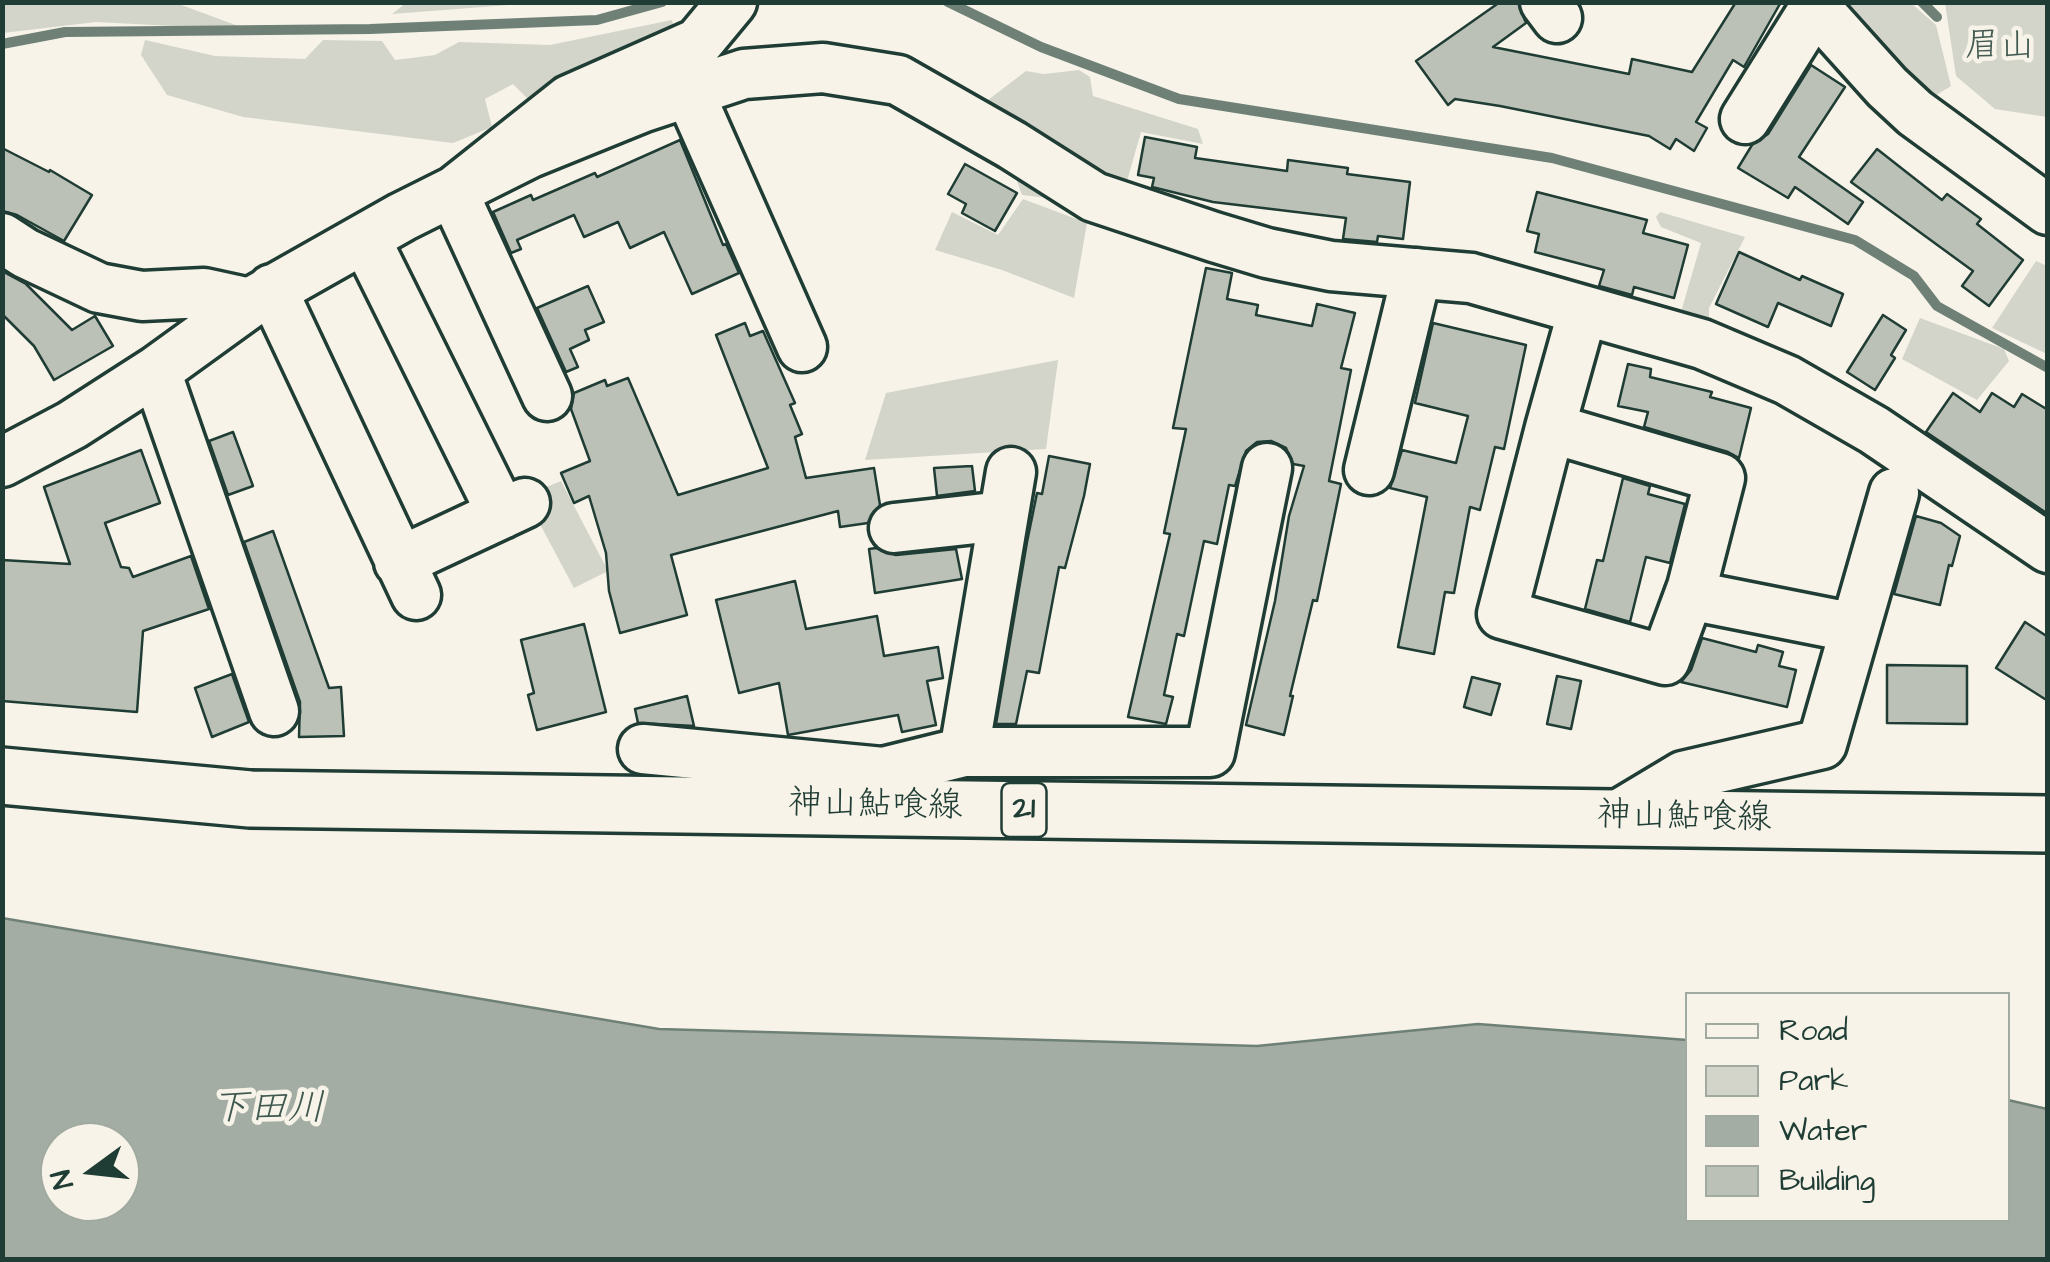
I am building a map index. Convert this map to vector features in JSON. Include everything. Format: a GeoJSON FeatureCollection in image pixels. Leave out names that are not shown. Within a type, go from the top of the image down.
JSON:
{"type":"FeatureCollection","features":[{"type":"Feature","properties":{"kind":"main road","name":"神山鮎喰線"},"geometry":{"type":"LineString","coordinates":[[2,776],[250,799],[881,790],[1613,818],[2048,824]]}},
{"type":"Feature","properties":{"kind":"street"},"geometry":{"type":"LineString","coordinates":[[453,192],[569,100],[698,43],[732,2]]}},
{"type":"Feature","properties":{"kind":"street"},"geometry":{"type":"LineString","coordinates":[[1745,119],[1814,5],[1915,113],[2048,210]]}},
{"type":"Feature","properties":{"kind":"street"},"geometry":{"type":"LineString","coordinates":[[2,462],[72,426],[261,296],[530,152],[744,74],[823,68],[898,80],[1012,145],[1094,198],[1267,252],[1331,266],[1472,278],[1702,344],[1787,380],[1874,430],[2048,548]]}},
{"type":"Feature","properties":{"kind":"street"},"geometry":{"type":"LineString","coordinates":[[689,92],[802,347]]}},
{"type":"Feature","properties":{"kind":"street"},"geometry":{"type":"LineString","coordinates":[[453,192],[548,396]]}},
{"type":"Feature","properties":{"kind":"street"},"geometry":{"type":"LineString","coordinates":[[2,238],[99,288],[142,296],[261,296]]}},
{"type":"Feature","properties":{"kind":"street"},"geometry":{"type":"LineString","coordinates":[[261,296],[408,579],[513,508],[365,238]]}},
{"type":"Feature","properties":{"kind":"street"},"geometry":{"type":"LineString","coordinates":[[1369,470],[1417,273]]}},
{"type":"Feature","properties":{"kind":"street"},"geometry":{"type":"LineString","coordinates":[[1550,428],[1720,478],[1689,595],[1665,660],[1502,614],[1550,428],[1583,310]]}},
{"type":"Feature","properties":{"kind":"street"},"geometry":{"type":"LineString","coordinates":[[156,371],[274,711]]}},
{"type":"Feature","properties":{"kind":"street"},"geometry":{"type":"LineString","coordinates":[[643,749],[881,790],[964,752],[1210,752],[1267,468]]}},
{"type":"Feature","properties":{"kind":"street"},"geometry":{"type":"LineString","coordinates":[[1613,818],[1683,776],[1822,744],[1894,493]]}},
{"type":"Feature","properties":{"kind":"street"},"geometry":{"type":"LineString","coordinates":[[894,528],[1007,494],[964,752]]}},
{"type":"Feature","properties":{"kind":"street"},"geometry":{"type":"LineString","coordinates":[[1689,595],[1855,628]]}},
{"type":"Feature","properties":{"kind":"green space"},"geometry":{"type":"Polygon","coordinates":[[[406,2],[535,3],[392,14],[406,2]]]}},
{"type":"Feature","properties":{"kind":"green space"},"geometry":{"type":"Polygon","coordinates":[[[2,3],[176,3],[249,30],[96,22],[3,33],[2,3]]]}},
{"type":"Feature","properties":{"kind":"green space"},"geometry":{"type":"Polygon","coordinates":[[[1825,3],[1911,3],[1936,25],[1951,86],[1922,104],[1825,3]]]}},
{"type":"Feature","properties":{"kind":"green space","name":"眉山"},"geometry":{"type":"Polygon","coordinates":[[[1945,3],[2047,3],[2047,117],[1995,109],[1956,76],[1945,3]]]}},
{"type":"Feature","properties":{"kind":"green space"},"geometry":{"type":"Polygon","coordinates":[[[672,20],[675,32],[527,98],[513,84],[485,99],[492,127],[453,143],[243,117],[167,95],[141,55],[145,40],[215,56],[305,59],[323,40],[382,41],[395,60],[435,55],[459,42],[550,45],[672,20]]]}},
{"type":"Feature","properties":{"kind":"green space"},"geometry":{"type":"Polygon","coordinates":[[[1079,70],[1090,77],[1093,96],[1198,129],[1203,144],[1141,132],[1127,181],[1082,202],[1022,195],[988,100],[1026,71],[1044,74],[1079,70]]]}},
{"type":"Feature","properties":{"kind":"green space"},"geometry":{"type":"Polygon","coordinates":[[[1023,199],[1087,223],[1074,298],[935,250],[952,212],[998,235],[1023,199]]]}},
{"type":"Feature","properties":{"kind":"green space"},"geometry":{"type":"Polygon","coordinates":[[[1660,212],[1745,237],[1709,308],[1709,328],[1683,320],[1681,312],[1701,243],[1661,227],[1656,217],[1660,212]]]}},
{"type":"Feature","properties":{"kind":"green space"},"geometry":{"type":"Polygon","coordinates":[[[2036,261],[2047,266],[2047,354],[1992,328],[2036,261]]]}},
{"type":"Feature","properties":{"kind":"green space"},"geometry":{"type":"Polygon","coordinates":[[[1920,318],[2004,349],[2009,361],[1977,400],[1902,359],[1920,318]]]}},
{"type":"Feature","properties":{"kind":"green space"},"geometry":{"type":"Polygon","coordinates":[[[1058,360],[1046,449],[865,460],[886,393],[1058,360]]]}},
{"type":"Feature","properties":{"kind":"green space"},"geometry":{"type":"Polygon","coordinates":[[[561,481],[608,571],[574,588],[525,496],[561,481]]]}},
{"type":"Feature","properties":{"kind":"water","name":"下田川"},"geometry":{"type":"Polygon","coordinates":[[[2,918],[659,1029],[1257,1046],[1478,1024],[1685,1040],[1685,1222],[2010,1222],[2010,1100],[2047,1109],[2047,1259],[3,1259],[2,918]]]}},
{"type":"Feature","properties":{"kind":"building"},"geometry":{"type":"Polygon","coordinates":[[[1500,2],[1518,2],[1526,23],[1493,47],[1629,74],[1632,59],[1692,72],[1736,2],[1781,2],[1744,67],[1733,60],[1696,122],[1707,128],[1694,151],[1676,139],[1670,149],[1649,136],[1500,106],[1455,99],[1448,105],[1416,61],[1500,2]]]}},
{"type":"Feature","properties":{"kind":"building"},"geometry":{"type":"Polygon","coordinates":[[[1811,65],[1845,87],[1799,157],[1863,202],[1848,224],[1795,187],[1788,198],[1738,168],[1752,145],[1768,134],[1811,65]]]}},
{"type":"Feature","properties":{"kind":"building"},"geometry":{"type":"Polygon","coordinates":[[[1145,137],[1197,147],[1195,158],[1287,171],[1288,160],[1348,168],[1347,174],[1410,182],[1403,239],[1343,239],[1346,218],[1213,202],[1152,187],[1154,178],[1138,175],[1145,137]]]}},
{"type":"Feature","properties":{"kind":"building"},"geometry":{"type":"Polygon","coordinates":[[[680,140],[723,245],[726,244],[739,273],[692,294],[664,232],[630,248],[618,222],[584,237],[574,215],[517,240],[521,249],[511,253],[493,212],[531,195],[533,200],[595,173],[597,177],[680,140]]]}},
{"type":"Feature","properties":{"kind":"building"},"geometry":{"type":"Polygon","coordinates":[[[2,148],[92,195],[64,241],[2,211],[2,148]]]}},
{"type":"Feature","properties":{"kind":"building"},"geometry":{"type":"Polygon","coordinates":[[[1877,149],[1942,200],[1947,194],[1981,219],[1977,224],[2023,260],[1989,306],[1962,286],[1973,271],[1851,182],[1877,149]]]}},
{"type":"Feature","properties":{"kind":"building"},"geometry":{"type":"Polygon","coordinates":[[[965,164],[1017,193],[995,231],[962,213],[966,204],[948,194],[965,164]]]}},
{"type":"Feature","properties":{"kind":"building"},"geometry":{"type":"Polygon","coordinates":[[[1537,192],[1647,220],[1643,233],[1688,245],[1674,298],[1634,287],[1632,295],[1599,286],[1604,270],[1535,252],[1539,234],[1527,231],[1537,192]]]}},
{"type":"Feature","properties":{"kind":"building"},"geometry":{"type":"Polygon","coordinates":[[[1739,252],[1800,280],[1802,276],[1843,294],[1831,326],[1778,303],[1768,327],[1716,304],[1739,252]]]}},
{"type":"Feature","properties":{"kind":"building"},"geometry":{"type":"Polygon","coordinates":[[[1206,268],[1232,273],[1227,299],[1258,305],[1256,315],[1312,326],[1317,304],[1355,313],[1341,368],[1351,370],[1329,481],[1341,484],[1284,735],[1246,725],[1275,601],[1289,516],[1304,466],[1293,464],[1286,448],[1271,441],[1257,442],[1246,451],[1235,486],[1229,485],[1217,544],[1204,541],[1184,636],[1177,634],[1164,695],[1173,697],[1166,724],[1128,717],[1170,534],[1164,533],[1186,429],[1173,428],[1206,268]]]}},
{"type":"Feature","properties":{"kind":"building"},"geometry":{"type":"Polygon","coordinates":[[[2,271],[26,284],[72,330],[95,316],[113,346],[54,380],[34,346],[2,314],[2,271]]]}},
{"type":"Feature","properties":{"kind":"building"},"geometry":{"type":"Polygon","coordinates":[[[588,286],[604,322],[585,330],[589,340],[570,349],[578,367],[566,372],[537,308],[588,286]]]}},
{"type":"Feature","properties":{"kind":"building"},"geometry":{"type":"Polygon","coordinates":[[[1883,315],[1906,330],[1891,355],[1895,358],[1875,390],[1847,372],[1883,315]]]}},
{"type":"Feature","properties":{"kind":"building"},"geometry":{"type":"Polygon","coordinates":[[[745,323],[750,336],[763,331],[795,403],[790,405],[802,434],[795,437],[806,478],[874,468],[880,505],[868,523],[840,527],[838,511],[671,555],[687,615],[620,633],[609,591],[606,553],[589,496],[574,503],[561,473],[590,461],[571,409],[574,393],[605,380],[607,386],[628,378],[678,495],[768,468],[716,335],[745,323]]]}},
{"type":"Feature","properties":{"kind":"building"},"geometry":{"type":"Polygon","coordinates":[[[1433,323],[1526,345],[1504,449],[1495,447],[1480,510],[1470,507],[1454,593],[1445,592],[1434,654],[1398,647],[1427,497],[1390,488],[1402,450],[1456,463],[1468,416],[1415,403],[1433,323]]]}},
{"type":"Feature","properties":{"kind":"building"},"geometry":{"type":"Polygon","coordinates":[[[1628,364],[1651,369],[1650,377],[1712,392],[1710,397],[1751,408],[1739,458],[1644,427],[1648,412],[1618,406],[1628,364]]]}},
{"type":"Feature","properties":{"kind":"building"},"geometry":{"type":"Polygon","coordinates":[[[1953,393],[1980,412],[1992,393],[2014,407],[2022,394],[2048,410],[2048,514],[1926,432],[1953,393]]]}},
{"type":"Feature","properties":{"kind":"building"},"geometry":{"type":"Polygon","coordinates":[[[233,432],[253,486],[228,495],[209,441],[233,432]]]}},
{"type":"Feature","properties":{"kind":"building"},"geometry":{"type":"Polygon","coordinates":[[[141,450],[160,503],[105,523],[121,567],[129,568],[133,577],[191,556],[209,609],[143,631],[137,712],[2,701],[2,560],[70,564],[44,487],[141,450]]]}},
{"type":"Feature","properties":{"kind":"building"},"geometry":{"type":"Polygon","coordinates":[[[1049,456],[1090,464],[1084,496],[1065,568],[1059,567],[1039,673],[1027,671],[1016,724],[996,724],[1027,542],[1049,456]]]}},
{"type":"Feature","properties":{"kind":"building"},"geometry":{"type":"Polygon","coordinates":[[[972,466],[975,491],[937,496],[934,468],[972,466]]]}},
{"type":"Feature","properties":{"kind":"building"},"geometry":{"type":"Polygon","coordinates":[[[1623,478],[1650,486],[1648,494],[1685,504],[1670,563],[1646,557],[1630,622],[1585,609],[1597,560],[1603,561],[1623,478]]]}},
{"type":"Feature","properties":{"kind":"building"},"geometry":{"type":"Polygon","coordinates":[[[1916,516],[1941,523],[1960,536],[1940,605],[1894,594],[1916,516]]]}},
{"type":"Feature","properties":{"kind":"building"},"geometry":{"type":"Polygon","coordinates":[[[273,531],[329,688],[341,687],[344,736],[299,737],[300,702],[244,542],[273,531]]]}},
{"type":"Feature","properties":{"kind":"building"},"geometry":{"type":"Polygon","coordinates":[[[869,549],[896,555],[956,549],[962,579],[875,593],[869,549]]]}},
{"type":"Feature","properties":{"kind":"building"},"geometry":{"type":"Polygon","coordinates":[[[795,581],[806,629],[877,616],[884,656],[938,647],[943,678],[927,681],[936,725],[902,732],[898,715],[788,735],[779,683],[739,693],[716,600],[795,581]]]}},
{"type":"Feature","properties":{"kind":"building"},"geometry":{"type":"Polygon","coordinates":[[[2025,622],[2048,637],[2048,701],[1996,668],[2025,622]]]}},
{"type":"Feature","properties":{"kind":"building"},"geometry":{"type":"Polygon","coordinates":[[[584,624],[606,712],[537,730],[528,695],[534,693],[521,640],[584,624]]]}},
{"type":"Feature","properties":{"kind":"building"},"geometry":{"type":"Polygon","coordinates":[[[1702,638],[1756,652],[1758,645],[1783,652],[1779,666],[1796,670],[1787,707],[1681,682],[1691,670],[1702,638]]]}},
{"type":"Feature","properties":{"kind":"building"},"geometry":{"type":"Polygon","coordinates":[[[1887,665],[1967,666],[1967,724],[1887,723],[1887,665]]]}},
{"type":"Feature","properties":{"kind":"building"},"geometry":{"type":"Polygon","coordinates":[[[232,674],[249,722],[212,737],[195,688],[232,674]]]}},
{"type":"Feature","properties":{"kind":"building"},"geometry":{"type":"Polygon","coordinates":[[[1557,676],[1581,681],[1571,729],[1547,724],[1557,676]]]}},
{"type":"Feature","properties":{"kind":"building"},"geometry":{"type":"Polygon","coordinates":[[[1472,677],[1500,684],[1491,715],[1464,707],[1472,677]]]}},
{"type":"Feature","properties":{"kind":"building"},"geometry":{"type":"Polygon","coordinates":[[[687,696],[694,726],[638,723],[635,709],[687,696]]]}},
{"type":"Feature","properties":{"kind":"waterway"},"geometry":{"type":"LineString","coordinates":[[2,44],[65,32],[370,29],[597,20],[662,2]]}},
{"type":"Feature","properties":{"kind":"waterway"},"geometry":{"type":"LineString","coordinates":[[948,2],[1041,47],[1179,99],[1552,158],[1855,240],[1914,276],[1937,306],[2048,368]]}},
{"type":"Feature","properties":{"kind":"waterway"},"geometry":{"type":"LineString","coordinates":[[1922,2],[1937,17]]}}]}
